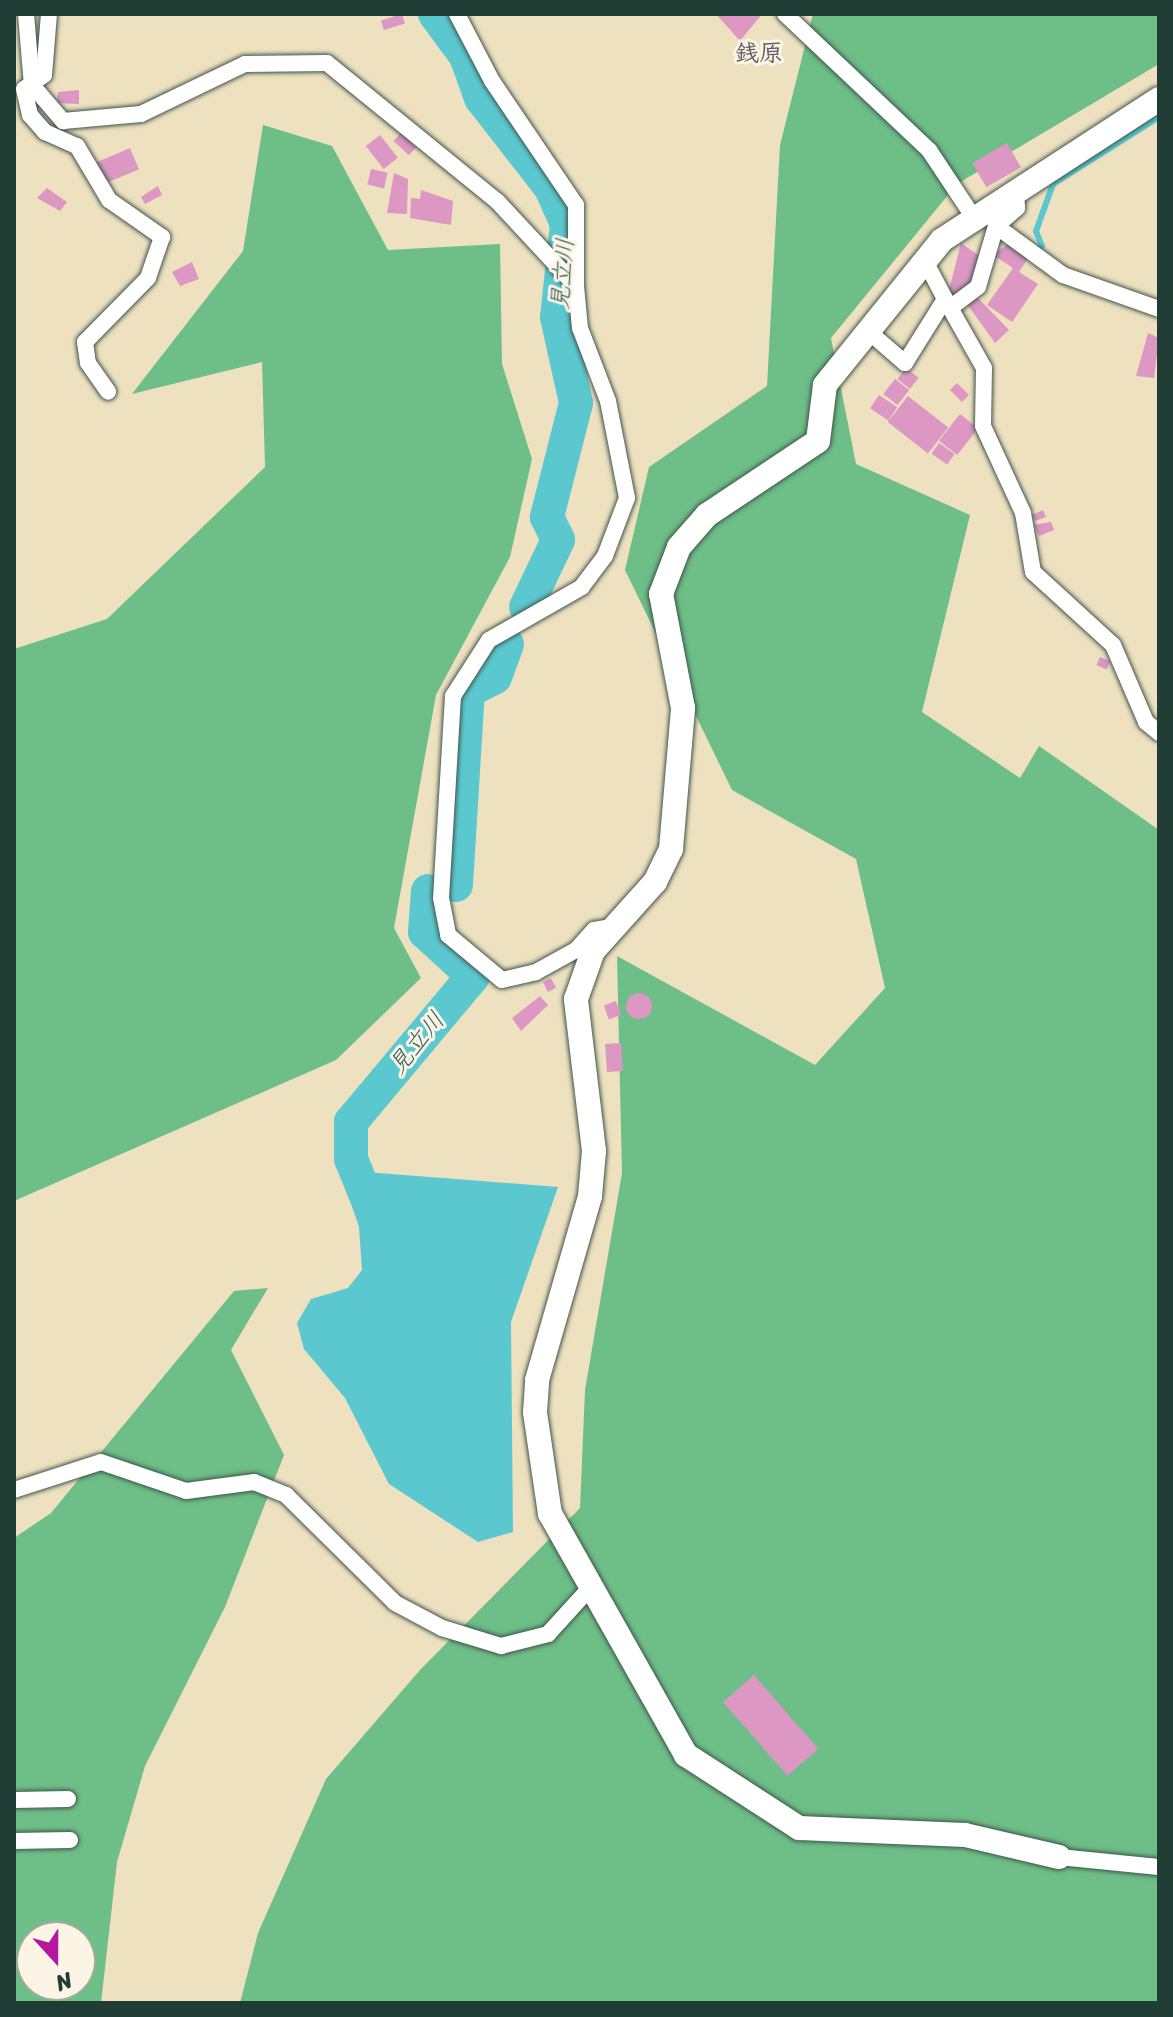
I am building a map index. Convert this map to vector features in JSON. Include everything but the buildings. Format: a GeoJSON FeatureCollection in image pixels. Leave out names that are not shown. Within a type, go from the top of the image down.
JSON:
{"type":"FeatureCollection","features":[{"type":"Feature","properties":{"kind":"street"},"geometry":{"type":"LineString","coordinates":[[27,14],[32,85],[63,121],[88,123],[141,114],[245,64],[327,63],[497,201],[566,275]]}},
{"type":"Feature","properties":{"kind":"street"},"geometry":{"type":"LineString","coordinates":[[49,14],[44,75],[24,89],[33,122],[77,146],[109,200],[162,237],[148,278],[85,342],[88,363],[108,392]]}},
{"type":"Feature","properties":{"kind":"street"},"geometry":{"type":"LineString","coordinates":[[457,14],[492,81],[576,205],[566,275],[580,328],[608,401],[627,498],[605,556],[582,587],[489,640],[453,696],[442,908],[448,935],[502,980],[536,972],[576,950],[594,930],[617,926]]}},
{"type":"Feature","properties":{"kind":"street"},"geometry":{"type":"LineString","coordinates":[[785,14],[929,150],[985,222],[1063,275],[1159,309]]}},
{"type":"Feature","properties":{"kind":"street"},"geometry":{"type":"LineString","coordinates":[[1159,99],[1016,189],[985,222],[925,261],[825,385],[818,441],[707,515],[679,547],[661,594],[683,708],[671,849],[655,882],[593,951],[576,999],[594,1151],[590,1196],[537,1380],[535,1412],[550,1514],[588,1590],[663,1703],[678,1746],[780,1820],[827,1832],[965,1835],[1059,1857],[1159,1867]]}},
{"type":"Feature","properties":{"kind":"street"},"geometry":{"type":"LineString","coordinates":[[868,331],[905,363],[947,304],[983,279],[985,222]]}},
{"type":"Feature","properties":{"kind":"street"},"geometry":{"type":"LineString","coordinates":[[925,261],[984,368],[983,426],[1023,513],[1033,572],[1113,645],[1146,722],[1159,733]]}},
{"type":"Feature","properties":{"kind":"street"},"geometry":{"type":"LineString","coordinates":[[14,1490],[101,1462],[178,1490],[254,1482],[286,1495],[395,1603],[442,1628],[501,1646],[548,1634],[588,1590]]}},
{"type":"Feature","properties":{"kind":"street"},"geometry":{"type":"LineString","coordinates":[[14,1800],[68,1799]]}},
{"type":"Feature","properties":{"kind":"street"},"geometry":{"type":"LineString","coordinates":[[14,1841],[70,1840]]}},
{"type":"Feature","properties":{"kind":"green space"},"geometry":{"type":"Polygon","coordinates":[[[813,14],[1159,14],[1159,64],[957,184],[831,338],[856,464],[970,515],[922,712],[1020,778],[1039,746],[1159,830],[1159,2003],[240,2003],[258,1933],[326,1779],[420,1670],[580,1508],[585,1390],[622,1173],[617,956],[815,1065],[885,988],[856,859],[732,790],[625,570],[649,467],[767,386],[780,145],[813,14]]]}},
{"type":"Feature","properties":{"kind":"green space"},"geometry":{"type":"Polygon","coordinates":[[[263,125],[332,146],[388,250],[500,244],[502,364],[532,459],[510,557],[436,695],[394,928],[421,978],[336,1060],[14,1201],[14,649],[107,619],[265,467],[262,362],[132,394],[243,251],[263,125]]]}},
{"type":"Feature","properties":{"kind":"green space"},"geometry":{"type":"Polygon","coordinates":[[[268,1288],[231,1350],[284,1455],[225,1607],[145,1766],[117,1862],[101,2003],[14,2003],[14,1538],[51,1513],[234,1291],[268,1288]]]}},
{"type":"Feature","properties":{"kind":"water"},"geometry":{"type":"Polygon","coordinates":[[[340,1170],[558,1187],[511,1322],[513,1532],[478,1542],[389,1484],[345,1398],[304,1349],[297,1323],[311,1299],[348,1288],[362,1270],[359,1227],[340,1170]]]}},
{"type":"Feature","properties":{"kind":"waterway","name":"見立川"},"geometry":{"type":"LineString","coordinates":[[435,14],[466,56],[481,98],[551,188],[567,224],[557,317],[576,403],[547,517],[558,540],[526,607]]}},
{"type":"Feature","properties":{"kind":"waterway"},"geometry":{"type":"LineString","coordinates":[[1042,246],[1036,231],[1053,184],[1159,117]]}},
{"type":"Feature","properties":{"kind":"waterway","name":"見立川"},"geometry":{"type":"LineString","coordinates":[[456,885],[468,691],[495,677],[507,644]]}},
{"type":"Feature","properties":{"kind":"waterway","name":"見立川"},"geometry":{"type":"LineString","coordinates":[[371,1208],[351,1159],[351,1122],[473,976],[425,932],[428,891]]}},
{"type":"Feature","properties":{"kind":"district","name":"銭原"},"geometry":{"type":"Point","coordinates":[759,54]}}]}
